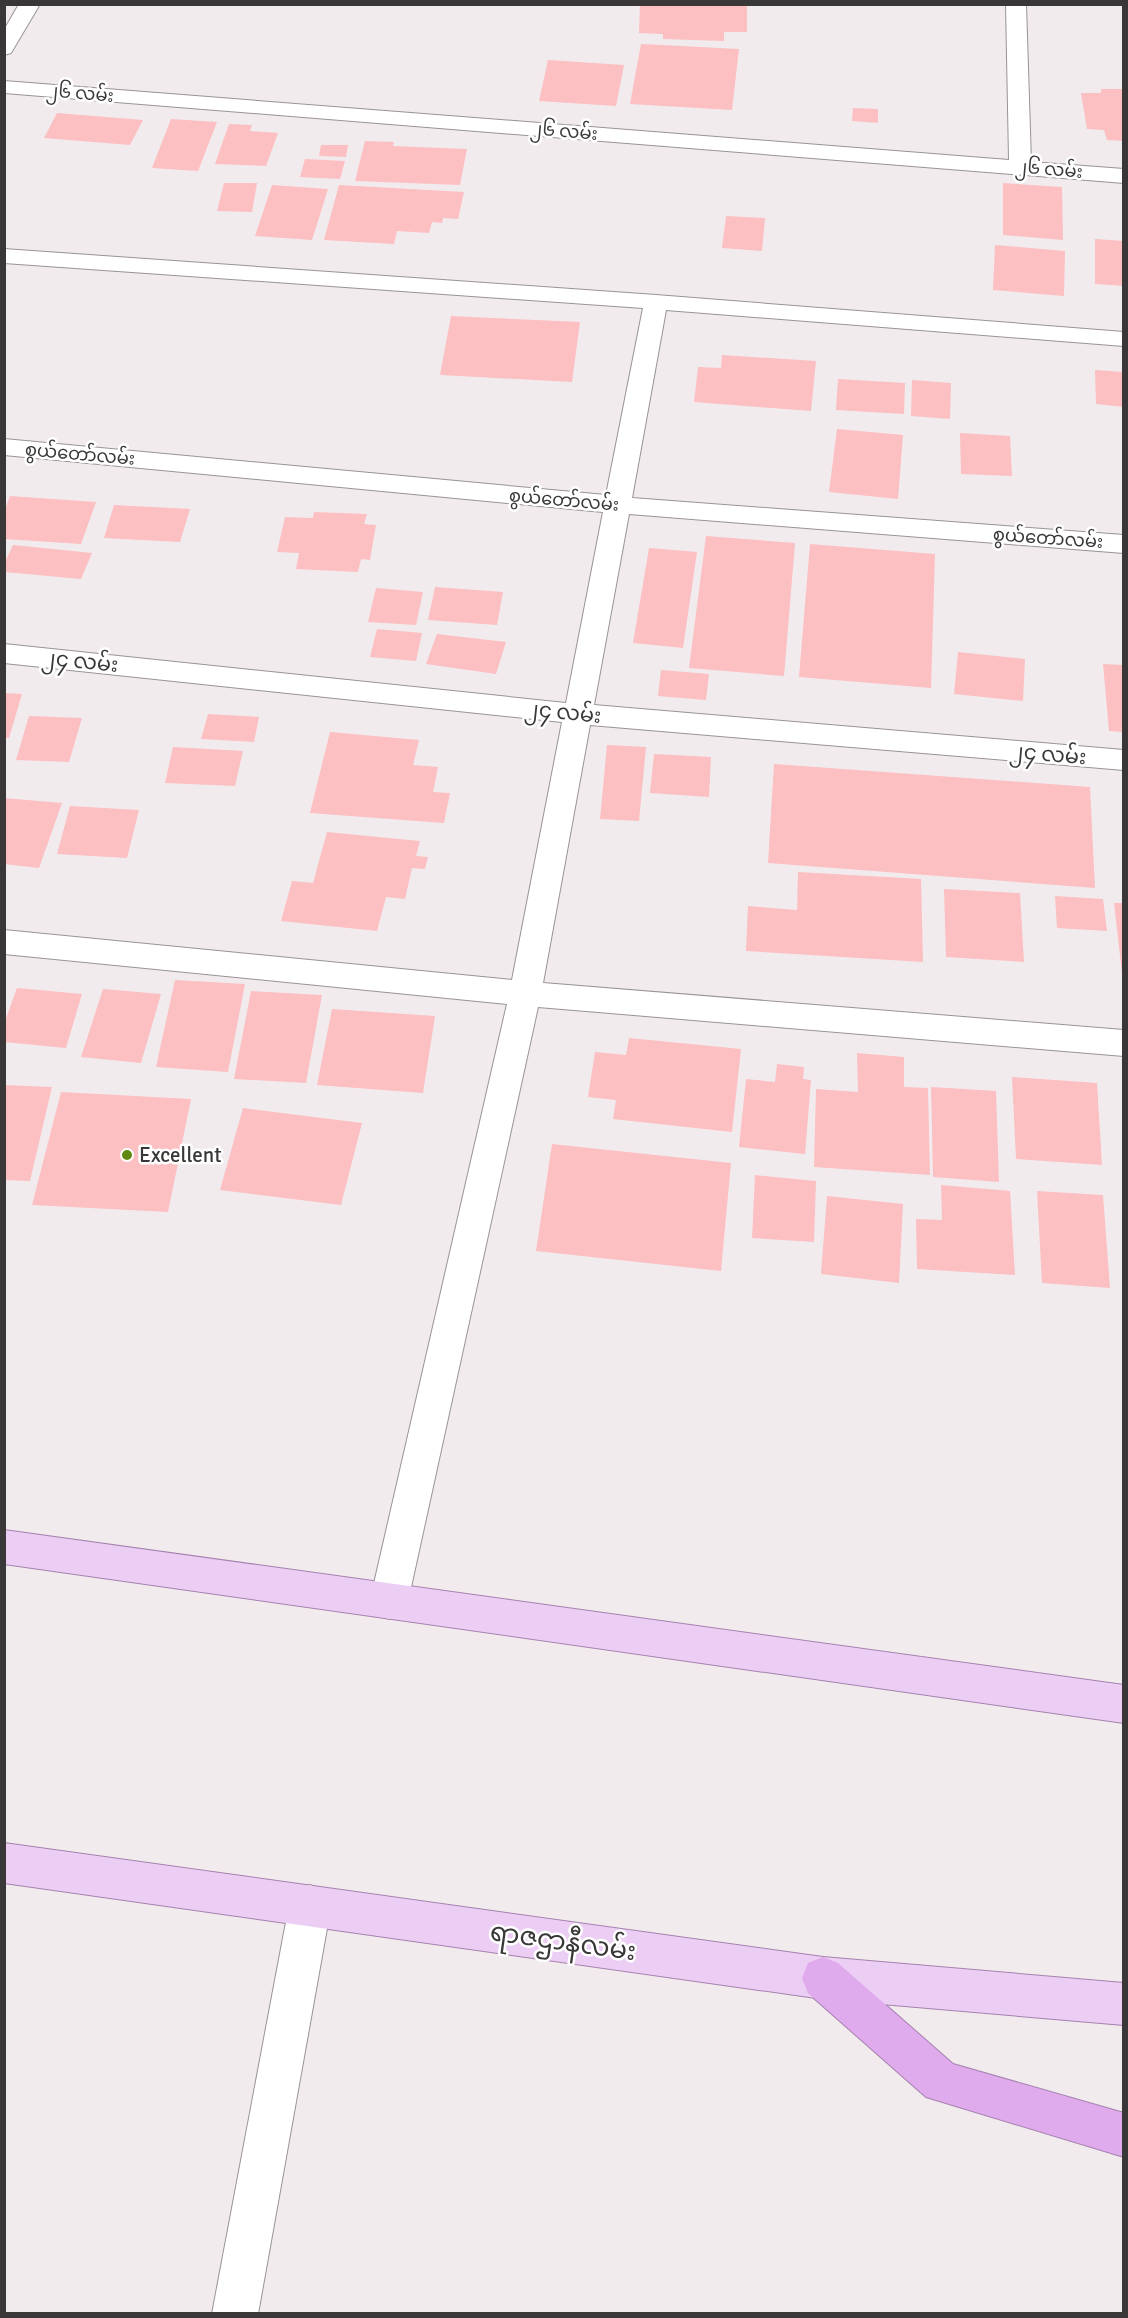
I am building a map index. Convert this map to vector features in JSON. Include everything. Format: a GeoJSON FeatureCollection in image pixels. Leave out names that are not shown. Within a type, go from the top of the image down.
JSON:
{"type":"FeatureCollection","features":[{"type":"Feature","properties":{"kind":"highway"},"geometry":{"type":"LineString","coordinates":[[823,1978],[941,2082],[1124,2135]]}},
{"type":"Feature","properties":{"kind":"main road"},"geometry":{"type":"LineString","coordinates":[[4,1547],[1124,1704]]}},
{"type":"Feature","properties":{"kind":"main road","name":"ရာဇဌာနီလမ်း"},"geometry":{"type":"LineString","coordinates":[[4,1863],[823,1978],[1124,2004]]}},
{"type":"Feature","properties":{"kind":"street"},"geometry":{"type":"LineString","coordinates":[[4,49],[30,4]]}},
{"type":"Feature","properties":{"kind":"street"},"geometry":{"type":"LineString","coordinates":[[1016,4],[1020,167]]}},
{"type":"Feature","properties":{"kind":"street","name":"၂၆ လမ်း"},"geometry":{"type":"LineString","coordinates":[[4,87],[1124,176]]}},
{"type":"Feature","properties":{"kind":"street"},"geometry":{"type":"LineString","coordinates":[[4,256],[656,302],[1124,339]]}},
{"type":"Feature","properties":{"kind":"street"},"geometry":{"type":"LineString","coordinates":[[389,1600],[525,994],[656,302]]}},
{"type":"Feature","properties":{"kind":"street","name":"စွယ်တော်လမ်း"},"geometry":{"type":"LineString","coordinates":[[4,447],[618,505],[1124,544]]}},
{"type":"Feature","properties":{"kind":"street","name":"၂၄ လမ်း"},"geometry":{"type":"LineString","coordinates":[[4,653],[578,714],[1124,760]]}},
{"type":"Feature","properties":{"kind":"street"},"geometry":{"type":"LineString","coordinates":[[4,942],[525,994],[1124,1043]]}},
{"type":"Feature","properties":{"kind":"street"},"geometry":{"type":"LineString","coordinates":[[235,2313],[310,1906]]}},
{"type":"Feature","properties":{"kind":"building"},"geometry":{"type":"Polygon","coordinates":[[[640,4],[747,4],[747,32],[724,32],[724,41],[663,39],[663,34],[639,33],[640,4]]]}},
{"type":"Feature","properties":{"kind":"building"},"geometry":{"type":"Polygon","coordinates":[[[641,44],[739,49],[732,110],[630,104],[641,44]]]}},
{"type":"Feature","properties":{"kind":"building"},"geometry":{"type":"Polygon","coordinates":[[[548,60],[624,65],[616,106],[539,101],[548,60]]]}},
{"type":"Feature","properties":{"kind":"building"},"geometry":{"type":"Polygon","coordinates":[[[1101,89],[1124,89],[1124,141],[1107,140],[1104,130],[1087,129],[1081,93],[1101,93],[1101,89]]]}},
{"type":"Feature","properties":{"kind":"building"},"geometry":{"type":"Polygon","coordinates":[[[853,108],[878,109],[878,123],[852,121],[853,108]]]}},
{"type":"Feature","properties":{"kind":"building"},"geometry":{"type":"Polygon","coordinates":[[[57,113],[143,120],[130,145],[44,138],[57,113]]]}},
{"type":"Feature","properties":{"kind":"building"},"geometry":{"type":"Polygon","coordinates":[[[171,119],[217,122],[198,171],[152,168],[171,119]]]}},
{"type":"Feature","properties":{"kind":"building"},"geometry":{"type":"Polygon","coordinates":[[[229,124],[252,125],[250,131],[278,133],[266,166],[215,164],[229,124]]]}},
{"type":"Feature","properties":{"kind":"building"},"geometry":{"type":"Polygon","coordinates":[[[365,141],[394,142],[393,146],[467,149],[460,185],[355,181],[365,141]]]}},
{"type":"Feature","properties":{"kind":"building"},"geometry":{"type":"Polygon","coordinates":[[[321,145],[348,145],[346,157],[319,156],[321,145]]]}},
{"type":"Feature","properties":{"kind":"building"},"geometry":{"type":"Polygon","coordinates":[[[305,159],[345,161],[340,179],[300,177],[305,159]]]}},
{"type":"Feature","properties":{"kind":"building"},"geometry":{"type":"Polygon","coordinates":[[[224,183],[257,183],[252,212],[217,211],[224,183]]]}},
{"type":"Feature","properties":{"kind":"building"},"geometry":{"type":"Polygon","coordinates":[[[1003,183],[1062,187],[1063,240],[1003,235],[1003,183]]]}},
{"type":"Feature","properties":{"kind":"building"},"geometry":{"type":"Polygon","coordinates":[[[272,185],[328,189],[312,240],[255,236],[272,185]]]}},
{"type":"Feature","properties":{"kind":"building"},"geometry":{"type":"Polygon","coordinates":[[[339,185],[464,192],[458,219],[443,218],[442,223],[432,222],[429,233],[397,231],[394,244],[324,240],[339,185]]]}},
{"type":"Feature","properties":{"kind":"building"},"geometry":{"type":"Polygon","coordinates":[[[726,216],[765,218],[762,251],[722,248],[726,216]]]}},
{"type":"Feature","properties":{"kind":"building"},"geometry":{"type":"Polygon","coordinates":[[[1095,239],[1124,241],[1124,286],[1095,284],[1095,239]]]}},
{"type":"Feature","properties":{"kind":"building"},"geometry":{"type":"Polygon","coordinates":[[[995,245],[1065,251],[1064,296],[993,290],[995,245]]]}},
{"type":"Feature","properties":{"kind":"building"},"geometry":{"type":"Polygon","coordinates":[[[451,316],[580,322],[572,382],[440,375],[451,316]]]}},
{"type":"Feature","properties":{"kind":"building"},"geometry":{"type":"Polygon","coordinates":[[[722,355],[816,361],[811,411],[694,402],[698,367],[721,368],[722,355]]]}},
{"type":"Feature","properties":{"kind":"building"},"geometry":{"type":"Polygon","coordinates":[[[1095,370],[1124,372],[1124,407],[1096,404],[1095,370]]]}},
{"type":"Feature","properties":{"kind":"building"},"geometry":{"type":"Polygon","coordinates":[[[838,379],[905,383],[904,414],[836,410],[838,379]]]}},
{"type":"Feature","properties":{"kind":"building"},"geometry":{"type":"Polygon","coordinates":[[[912,380],[951,383],[950,419],[911,416],[912,380]]]}},
{"type":"Feature","properties":{"kind":"building"},"geometry":{"type":"Polygon","coordinates":[[[837,429],[903,435],[898,499],[829,492],[837,429]]]}},
{"type":"Feature","properties":{"kind":"building"},"geometry":{"type":"Polygon","coordinates":[[[960,433],[1010,436],[1012,476],[961,474],[960,433]]]}},
{"type":"Feature","properties":{"kind":"building"},"geometry":{"type":"Polygon","coordinates":[[[10,496],[96,502],[81,544],[4,539],[4,512],[10,496]]]}},
{"type":"Feature","properties":{"kind":"building"},"geometry":{"type":"Polygon","coordinates":[[[114,505],[190,509],[180,542],[104,538],[114,505]]]}},
{"type":"Feature","properties":{"kind":"building"},"geometry":{"type":"Polygon","coordinates":[[[314,512],[367,514],[364,524],[376,525],[370,560],[361,559],[358,572],[296,569],[299,553],[277,552],[285,517],[313,518],[314,512]]]}},
{"type":"Feature","properties":{"kind":"building"},"geometry":{"type":"Polygon","coordinates":[[[706,536],[795,543],[784,676],[689,668],[706,536]]]}},
{"type":"Feature","properties":{"kind":"building"},"geometry":{"type":"Polygon","coordinates":[[[810,544],[935,554],[931,688],[799,677],[810,544]]]}},
{"type":"Feature","properties":{"kind":"building"},"geometry":{"type":"Polygon","coordinates":[[[13,545],[92,553],[81,579],[4,572],[4,564],[13,545]]]}},
{"type":"Feature","properties":{"kind":"building"},"geometry":{"type":"Polygon","coordinates":[[[649,548],[697,552],[683,648],[633,643],[649,548]]]}},
{"type":"Feature","properties":{"kind":"building"},"geometry":{"type":"Polygon","coordinates":[[[435,587],[503,592],[497,625],[428,620],[435,587]]]}},
{"type":"Feature","properties":{"kind":"building"},"geometry":{"type":"Polygon","coordinates":[[[376,588],[423,592],[416,625],[368,622],[376,588]]]}},
{"type":"Feature","properties":{"kind":"building"},"geometry":{"type":"Polygon","coordinates":[[[377,629],[422,633],[416,661],[370,657],[377,629]]]}},
{"type":"Feature","properties":{"kind":"building"},"geometry":{"type":"Polygon","coordinates":[[[437,634],[506,642],[496,674],[426,664],[437,634]]]}},
{"type":"Feature","properties":{"kind":"building"},"geometry":{"type":"Polygon","coordinates":[[[958,652],[1025,659],[1023,701],[954,694],[958,652]]]}},
{"type":"Feature","properties":{"kind":"building"},"geometry":{"type":"Polygon","coordinates":[[[1103,664],[1124,665],[1124,732],[1109,731],[1103,664]]]}},
{"type":"Feature","properties":{"kind":"building"},"geometry":{"type":"Polygon","coordinates":[[[661,670],[709,674],[706,700],[658,696],[661,670]]]}},
{"type":"Feature","properties":{"kind":"building"},"geometry":{"type":"Polygon","coordinates":[[[4,693],[22,694],[9,738],[4,738],[4,693]]]}},
{"type":"Feature","properties":{"kind":"building"},"geometry":{"type":"Polygon","coordinates":[[[208,714],[259,717],[254,742],[201,739],[208,714]]]}},
{"type":"Feature","properties":{"kind":"building"},"geometry":{"type":"Polygon","coordinates":[[[29,716],[82,718],[69,762],[16,760],[29,716]]]}},
{"type":"Feature","properties":{"kind":"building"},"geometry":{"type":"Polygon","coordinates":[[[330,732],[419,740],[413,765],[438,767],[433,792],[450,793],[444,823],[310,813],[330,732]]]}},
{"type":"Feature","properties":{"kind":"building"},"geometry":{"type":"Polygon","coordinates":[[[607,745],[646,747],[639,821],[600,819],[607,745]]]}},
{"type":"Feature","properties":{"kind":"building"},"geometry":{"type":"Polygon","coordinates":[[[173,747],[243,751],[235,786],[165,783],[173,747]]]}},
{"type":"Feature","properties":{"kind":"building"},"geometry":{"type":"Polygon","coordinates":[[[654,754],[711,757],[709,797],[650,793],[654,754]]]}},
{"type":"Feature","properties":{"kind":"building"},"geometry":{"type":"Polygon","coordinates":[[[774,764],[1090,787],[1095,888],[768,863],[774,764]]]}},
{"type":"Feature","properties":{"kind":"building"},"geometry":{"type":"Polygon","coordinates":[[[4,798],[62,803],[39,868],[4,864],[4,798]]]}},
{"type":"Feature","properties":{"kind":"building"},"geometry":{"type":"Polygon","coordinates":[[[70,806],[139,810],[127,858],[57,854],[70,806]]]}},
{"type":"Feature","properties":{"kind":"building"},"geometry":{"type":"Polygon","coordinates":[[[327,832],[420,841],[416,856],[428,857],[425,869],[412,868],[405,899],[386,897],[377,931],[281,921],[292,881],[313,883],[327,832]]]}},
{"type":"Feature","properties":{"kind":"building"},"geometry":{"type":"Polygon","coordinates":[[[798,872],[921,879],[923,962],[746,951],[748,906],[797,910],[798,872]]]}},
{"type":"Feature","properties":{"kind":"building"},"geometry":{"type":"Polygon","coordinates":[[[944,889],[1020,893],[1024,962],[946,957],[944,889]]]}},
{"type":"Feature","properties":{"kind":"building"},"geometry":{"type":"Polygon","coordinates":[[[1055,896],[1103,899],[1107,931],[1057,928],[1055,896]]]}},
{"type":"Feature","properties":{"kind":"building"},"geometry":{"type":"Polygon","coordinates":[[[1114,903],[1124,903],[1124,973],[1122,973],[1114,903]]]}},
{"type":"Feature","properties":{"kind":"building"},"geometry":{"type":"Polygon","coordinates":[[[175,980],[245,984],[228,1072],[156,1067],[175,980]]]}},
{"type":"Feature","properties":{"kind":"building"},"geometry":{"type":"Polygon","coordinates":[[[17,988],[82,994],[66,1048],[4,1042],[4,1024],[17,988]]]}},
{"type":"Feature","properties":{"kind":"building"},"geometry":{"type":"Polygon","coordinates":[[[103,989],[161,994],[141,1063],[81,1057],[103,989]]]}},
{"type":"Feature","properties":{"kind":"building"},"geometry":{"type":"Polygon","coordinates":[[[251,991],[322,995],[306,1083],[234,1079],[251,991]]]}},
{"type":"Feature","properties":{"kind":"building"},"geometry":{"type":"Polygon","coordinates":[[[332,1009],[435,1016],[423,1093],[317,1085],[332,1009]]]}},
{"type":"Feature","properties":{"kind":"building"},"geometry":{"type":"Polygon","coordinates":[[[629,1038],[741,1049],[732,1132],[613,1119],[616,1100],[588,1097],[595,1052],[626,1055],[629,1038]]]}},
{"type":"Feature","properties":{"kind":"building"},"geometry":{"type":"Polygon","coordinates":[[[857,1053],[904,1057],[904,1087],[928,1088],[930,1175],[814,1167],[816,1089],[858,1092],[857,1053]]]}},
{"type":"Feature","properties":{"kind":"building"},"geometry":{"type":"Polygon","coordinates":[[[777,1064],[804,1067],[803,1079],[811,1080],[805,1154],[739,1147],[746,1079],[775,1082],[777,1064]]]}},
{"type":"Feature","properties":{"kind":"building"},"geometry":{"type":"Polygon","coordinates":[[[1012,1077],[1097,1083],[1102,1165],[1016,1159],[1012,1077]]]}},
{"type":"Feature","properties":{"kind":"building"},"geometry":{"type":"Polygon","coordinates":[[[4,1085],[52,1087],[30,1181],[4,1180],[4,1085]]]}},
{"type":"Feature","properties":{"kind":"building"},"geometry":{"type":"Polygon","coordinates":[[[931,1087],[996,1091],[999,1182],[933,1177],[931,1087]]]}},
{"type":"Feature","properties":{"kind":"building"},"geometry":{"type":"Polygon","coordinates":[[[61,1092],[191,1099],[168,1212],[32,1205],[61,1092]]]}},
{"type":"Feature","properties":{"kind":"building"},"geometry":{"type":"Polygon","coordinates":[[[243,1108],[362,1123],[341,1205],[220,1190],[243,1108]]]}},
{"type":"Feature","properties":{"kind":"building"},"geometry":{"type":"Polygon","coordinates":[[[552,1144],[731,1163],[721,1271],[536,1251],[552,1144]]]}},
{"type":"Feature","properties":{"kind":"building"},"geometry":{"type":"Polygon","coordinates":[[[755,1175],[816,1181],[814,1242],[752,1238],[755,1175]]]}},
{"type":"Feature","properties":{"kind":"building"},"geometry":{"type":"Polygon","coordinates":[[[941,1185],[1010,1191],[1015,1275],[917,1269],[916,1219],[942,1220],[941,1185]]]}},
{"type":"Feature","properties":{"kind":"building"},"geometry":{"type":"Polygon","coordinates":[[[1037,1191],[1103,1195],[1110,1288],[1042,1283],[1037,1191]]]}},
{"type":"Feature","properties":{"kind":"building"},"geometry":{"type":"Polygon","coordinates":[[[827,1196],[903,1204],[899,1283],[821,1274],[827,1196]]]}},
{"type":"Feature","properties":{"kind":"place","name":"Excellent"},"geometry":{"type":"Point","coordinates":[127,1155]}}]}
